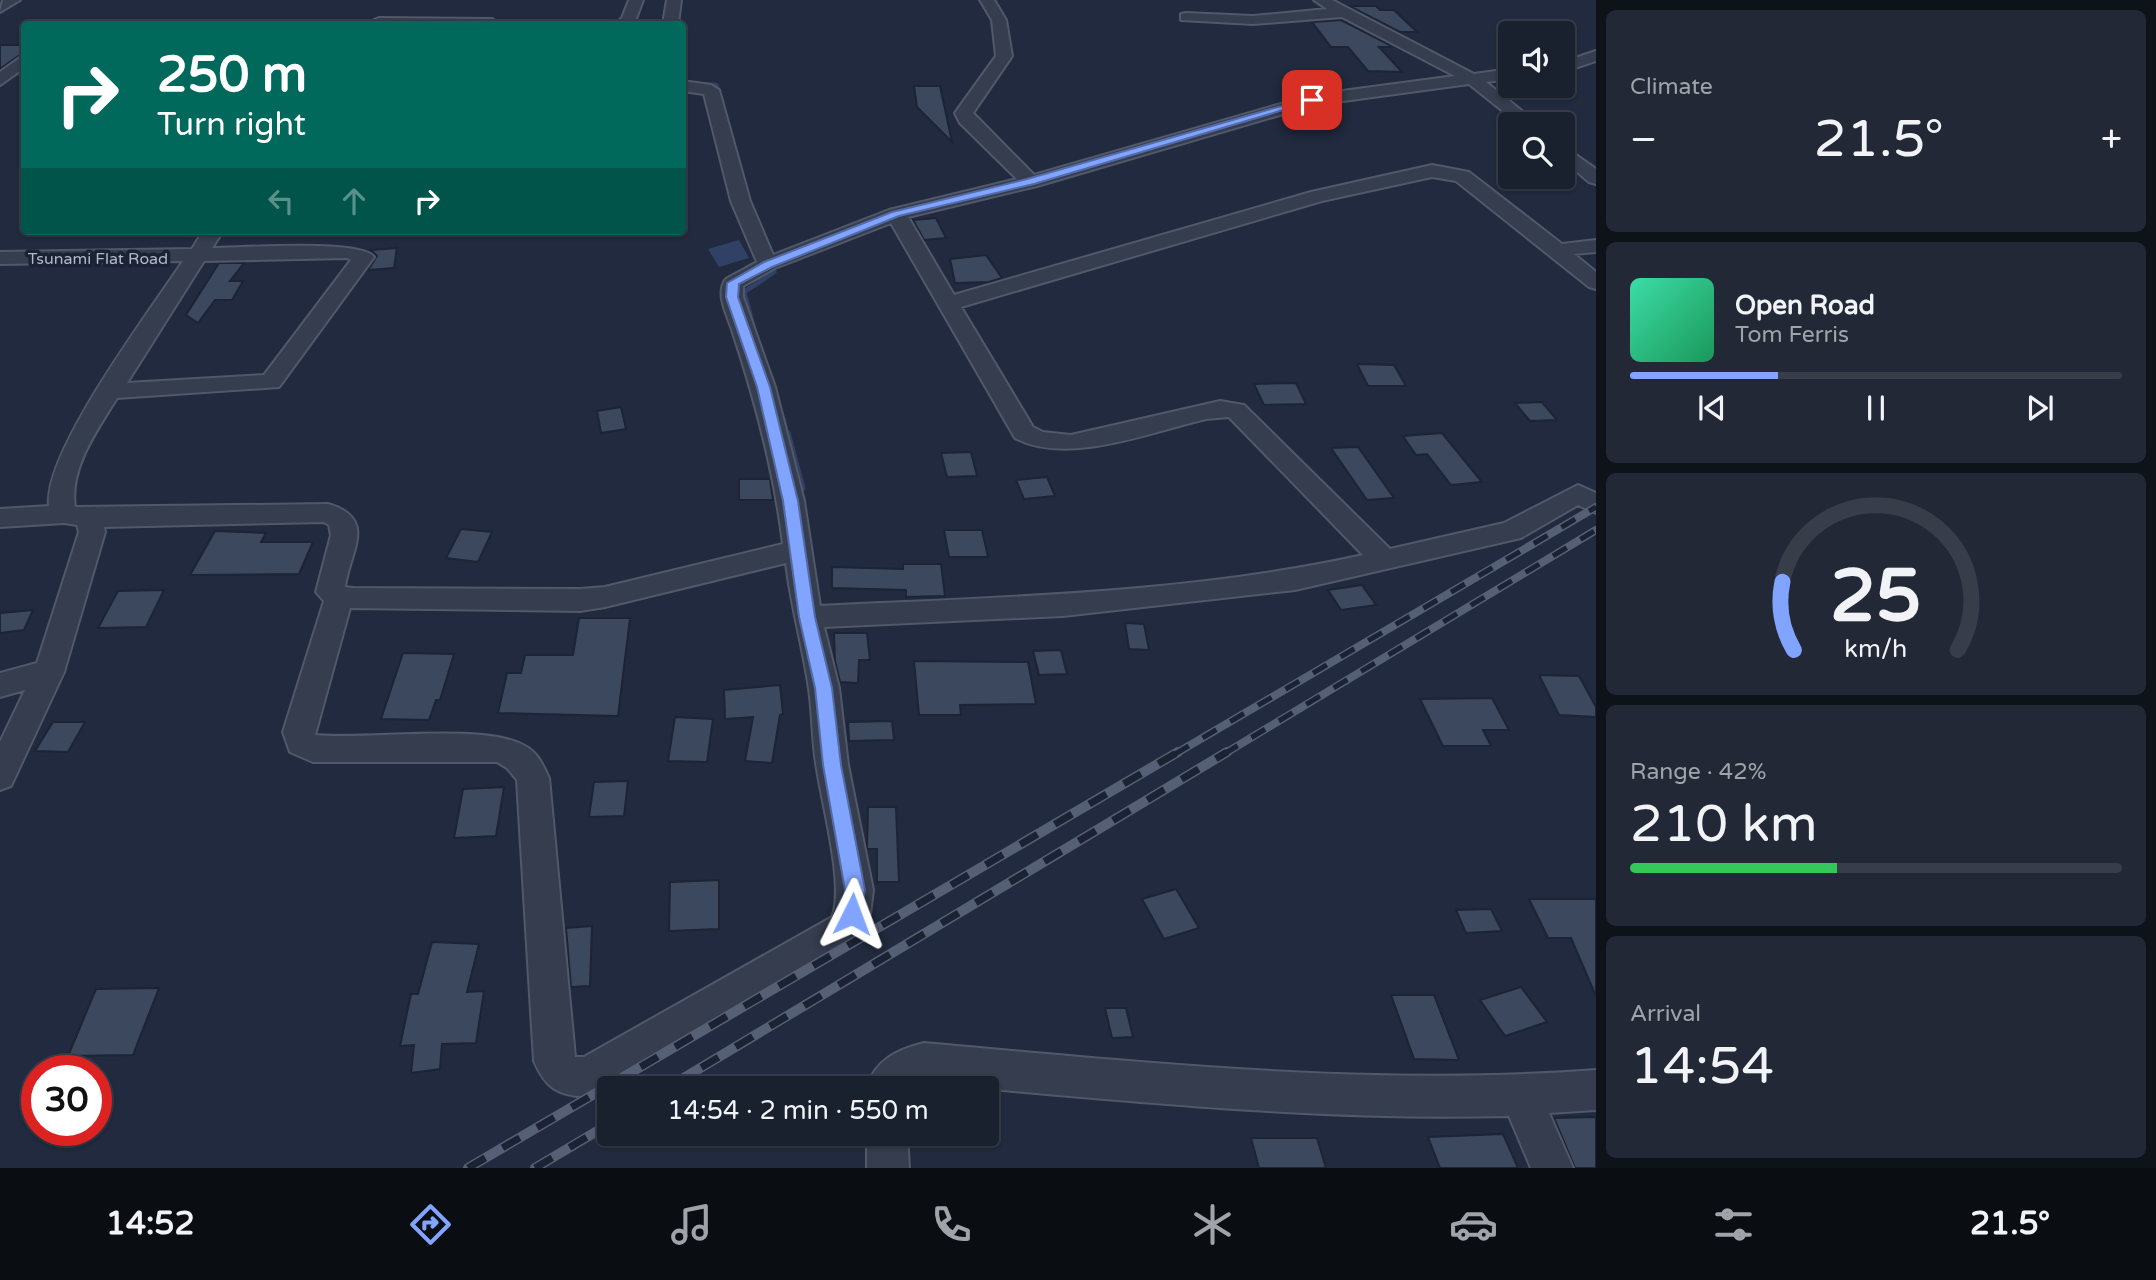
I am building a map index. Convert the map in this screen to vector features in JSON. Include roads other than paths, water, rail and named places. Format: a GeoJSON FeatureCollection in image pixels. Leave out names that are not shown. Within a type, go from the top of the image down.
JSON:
{"type":"FeatureCollection","features":[{"type":"Feature","properties":{"kind":"street"},"geometry":{"type":"LineString","coordinates":[[0,8],[13,0]]}},
{"type":"Feature","properties":{"kind":"street"},"geometry":{"type":"LineString","coordinates":[[629,21],[636,0]]}},
{"type":"Feature","properties":{"kind":"street"},"geometry":{"type":"LineString","coordinates":[[671,21],[674,0]]}},
{"type":"Feature","properties":{"kind":"street"},"geometry":{"type":"LineString","coordinates":[[987,0],[999,20],[1004,56],[964,113],[966,119],[1030,182]]}},
{"type":"Feature","properties":{"kind":"street"},"geometry":{"type":"LineString","coordinates":[[1321,0],[1472,79],[1514,112]]}},
{"type":"Feature","properties":{"kind":"street"},"geometry":{"type":"LineString","coordinates":[[1186,17],[1253,20],[1344,12]]}},
{"type":"Feature","properties":{"kind":"street"},"geometry":{"type":"LineString","coordinates":[[381,20],[409,21]]}},
{"type":"Feature","properties":{"kind":"street"},"geometry":{"type":"LineString","coordinates":[[1,52],[21,56]]}},
{"type":"Feature","properties":{"kind":"street"},"geometry":{"type":"LineString","coordinates":[[1575,63],[1596,56]]}},
{"type":"Feature","properties":{"kind":"street"},"geometry":{"type":"LineString","coordinates":[[2,75],[21,59]]}},
{"type":"Feature","properties":{"kind":"street"},"geometry":{"type":"LineString","coordinates":[[339,597],[299,732],[301,743],[313,749],[497,749],[513,753],[524,760],[533,778],[554,1061],[565,1076],[587,1077],[845,929],[852,914],[855,890],[832,765],[824,688],[807,617],[791,501],[763,387],[732,297],[733,283],[768,264],[896,214],[1030,182],[1312,100],[1498,76]]}},
{"type":"Feature","properties":{"kind":"street"},"geometry":{"type":"LineString","coordinates":[[686,87],[711,90],[714,112],[747,227],[768,264]]}},
{"type":"Feature","properties":{"kind":"street"},"geometry":{"type":"LineString","coordinates":[[1575,161],[1596,178]]}},
{"type":"Feature","properties":{"kind":"street"},"geometry":{"type":"LineString","coordinates":[[950,303],[1318,196],[1432,171],[1462,176],[1596,283]]}},
{"type":"Feature","properties":{"kind":"street"},"geometry":{"type":"LineString","coordinates":[[896,214],[1024,432],[1037,439],[1070,443],[1220,408],[1236,410],[1247,418],[1384,559]]}},
{"type":"Feature","properties":{"kind":"street"},"geometry":{"type":"LineString","coordinates":[[0,776],[49,672],[92,532],[59,501],[72,457],[108,391],[210,235]]}},
{"type":"Feature","properties":{"kind":"street"},"geometry":{"type":"LineString","coordinates":[[1560,253],[1567,249],[1596,246]]}},
{"type":"Feature","properties":{"kind":"street","name":"Tsunami Flat Road"},"geometry":{"type":"LineString","coordinates":[[0,258],[196,257],[348,252],[364,257],[271,382],[108,391]]}},
{"type":"Feature","properties":{"kind":"street"},"geometry":{"type":"LineString","coordinates":[[807,617],[1063,605],[1295,580],[1512,531],[1590,494]]}},
{"type":"Feature","properties":{"kind":"street"},"geometry":{"type":"LineString","coordinates":[[0,518],[328,513],[341,517],[346,523],[346,533],[330,581],[330,592],[339,597],[580,600],[606,597],[798,550]]}},
{"type":"Feature","properties":{"kind":"street"},"geometry":{"type":"LineString","coordinates":[[0,685],[49,672]]}},
{"type":"Feature","properties":{"kind":"street"},"geometry":{"type":"LineString","coordinates":[[897,1076],[904,1068],[924,1063],[1344,1098],[1521,1098],[1596,1090]]}},
{"type":"Feature","properties":{"kind":"street"},"geometry":{"type":"LineString","coordinates":[[1521,1098],[1552,1168]]}},
{"type":"Feature","properties":{"kind":"street"},"geometry":{"type":"LineString","coordinates":[[887,1146],[888,1168]]}},
{"type":"Feature","properties":{"kind":"water"},"geometry":{"type":"Polygon","coordinates":[[[739,240],[749,258],[719,267],[708,249],[739,240]]]}},
{"type":"Feature","properties":{"kind":"waterway"},"geometry":{"type":"LineString","coordinates":[[699,84],[716,85],[721,97]]}},
{"type":"Feature","properties":{"kind":"waterway"},"geometry":{"type":"LineString","coordinates":[[756,337],[744,292],[774,272]]}},
{"type":"Feature","properties":{"kind":"waterway"},"geometry":{"type":"LineString","coordinates":[[783,418],[787,434]]}},
{"type":"Feature","properties":{"kind":"waterway"},"geometry":{"type":"LineString","coordinates":[[787,433],[802,488]]}},
{"type":"Feature","properties":{"kind":"railway"},"geometry":{"type":"LineString","coordinates":[[1175,754],[1596,507]]}},
{"type":"Feature","properties":{"kind":"railway"},"geometry":{"type":"LineString","coordinates":[[1224,754],[1596,530]]}},
{"type":"Feature","properties":{"kind":"railway"},"geometry":{"type":"LineString","coordinates":[[468,1168],[1178,752]]}},
{"type":"Feature","properties":{"kind":"railway"},"geometry":{"type":"LineString","coordinates":[[687,1076],[1227,752]]}},
{"type":"Feature","properties":{"kind":"railway"},"geometry":{"type":"LineString","coordinates":[[535,1168],[597,1131]]}}]}
